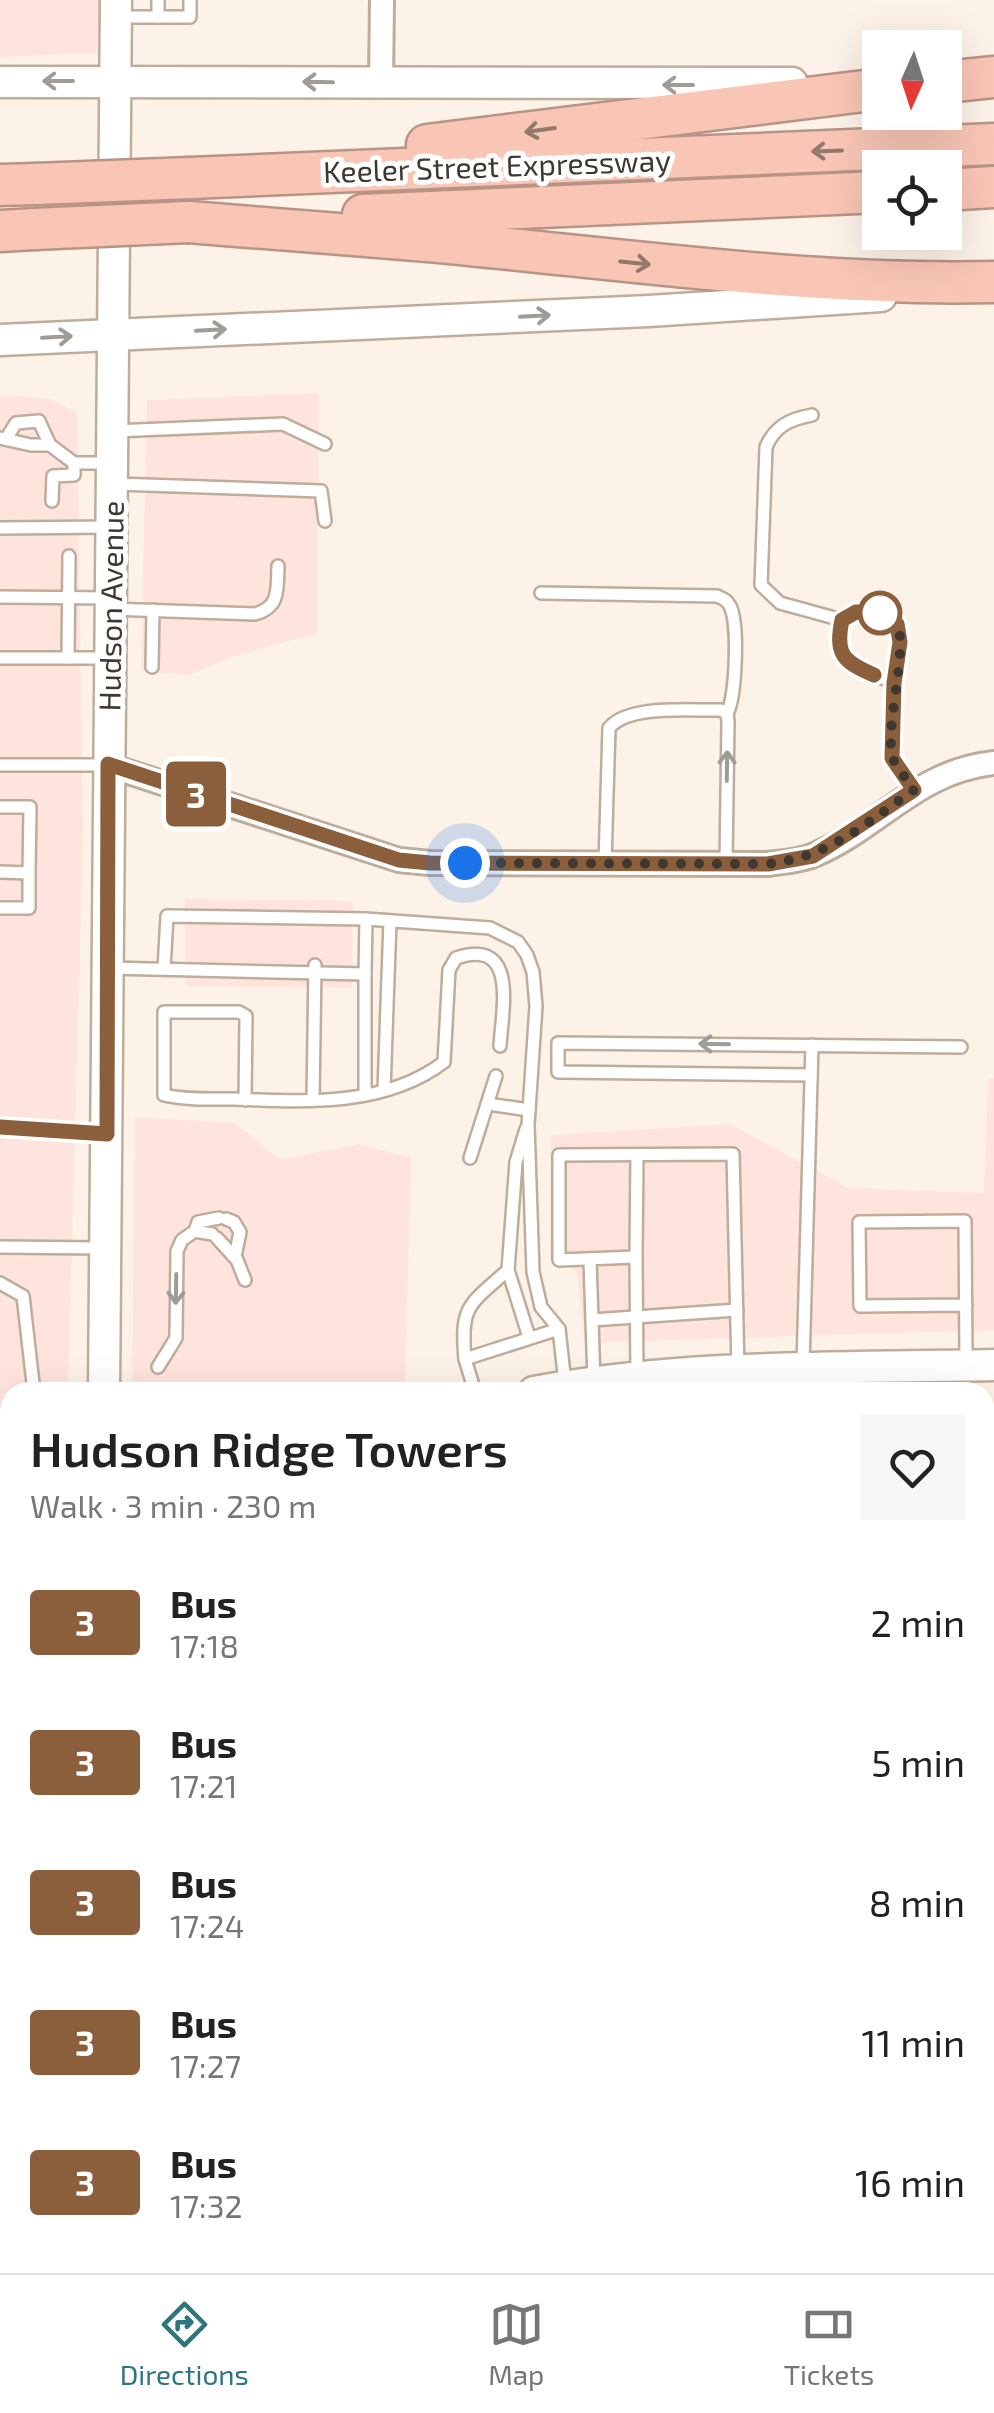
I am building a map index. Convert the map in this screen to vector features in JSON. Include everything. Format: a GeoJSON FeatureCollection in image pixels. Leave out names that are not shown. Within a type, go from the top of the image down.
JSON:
{"type":"FeatureCollection","features":[{"type":"Feature","properties":{"kind":"highway"},"geometry":{"type":"LineString","coordinates":[[962,79],[994,77]]}},
{"type":"Feature","properties":{"kind":"highway"},"geometry":{"type":"LineString","coordinates":[[190,178],[862,91]]}},
{"type":"Feature","properties":{"kind":"highway","name":"Keeler Street Expressway"},"geometry":{"type":"LineString","coordinates":[[18,185],[994,144]]}},
{"type":"Feature","properties":{"kind":"highway"},"geometry":{"type":"LineString","coordinates":[[962,189],[994,188]]}},
{"type":"Feature","properties":{"kind":"highway","name":"Keeler Street Expressway"},"geometry":{"type":"LineString","coordinates":[[18,230],[862,193]]}},
{"type":"Feature","properties":{"kind":"highway"},"geometry":{"type":"LineString","coordinates":[[189,222],[791,278],[994,285]]}},
{"type":"Feature","properties":{"kind":"main road","name":"Hudson Avenue"},"geometry":{"type":"LineString","coordinates":[[104,1382],[116,8]]}},
{"type":"Feature","properties":{"kind":"main road"},"geometry":{"type":"LineString","coordinates":[[0,82],[664,85],[862,81]]}},
{"type":"Feature","properties":{"kind":"main road"},"geometry":{"type":"LineString","coordinates":[[0,340],[753,305],[994,285]]}},
{"type":"Feature","properties":{"kind":"main road"},"geometry":{"type":"LineString","coordinates":[[623,1382],[738,1369],[980,1366]]}},
{"type":"Feature","properties":{"kind":"street"},"geometry":{"type":"LineString","coordinates":[[381,83],[382,0]]}},
{"type":"Feature","properties":{"kind":"street"},"geometry":{"type":"LineString","coordinates":[[108,764],[399,860],[768,864],[813,856],[914,790],[957,770],[994,763]]}},
{"type":"Feature","properties":{"kind":"lane"},"geometry":{"type":"LineString","coordinates":[[158,0],[158,17]]}},
{"type":"Feature","properties":{"kind":"lane"},"geometry":{"type":"LineString","coordinates":[[116,8],[158,17],[190,18],[190,0]]}},
{"type":"Feature","properties":{"kind":"lane"},"geometry":{"type":"LineString","coordinates":[[812,415],[780,426],[766,447],[762,584],[780,603],[842,620],[856,612],[886,614],[897,624],[900,642],[894,683],[892,758],[914,790]]}},
{"type":"Feature","properties":{"kind":"lane"},"geometry":{"type":"LineString","coordinates":[[50,445],[39,421],[16,422],[3,438],[50,445],[74,463],[112,474],[320,491],[325,521]]}},
{"type":"Feature","properties":{"kind":"lane"},"geometry":{"type":"LineString","coordinates":[[112,432],[283,424],[325,444]]}},
{"type":"Feature","properties":{"kind":"lane"},"geometry":{"type":"LineString","coordinates":[[52,501],[53,476],[74,475],[74,463]]}},
{"type":"Feature","properties":{"kind":"lane"},"geometry":{"type":"LineString","coordinates":[[0,528],[111,527]]}},
{"type":"Feature","properties":{"kind":"lane"},"geometry":{"type":"LineString","coordinates":[[68,556],[68,658]]}},
{"type":"Feature","properties":{"kind":"lane"},"geometry":{"type":"LineString","coordinates":[[0,598],[68,598],[153,610],[255,614],[268,610],[276,600],[278,566]]}},
{"type":"Feature","properties":{"kind":"lane"},"geometry":{"type":"LineString","coordinates":[[541,593],[717,596],[730,607],[734,686],[727,714],[726,864]]}},
{"type":"Feature","properties":{"kind":"lane"},"geometry":{"type":"LineString","coordinates":[[152,667],[153,610]]}},
{"type":"Feature","properties":{"kind":"lane"},"geometry":{"type":"LineString","coordinates":[[842,620],[838,639],[842,655],[853,666],[894,683]]}},
{"type":"Feature","properties":{"kind":"lane"},"geometry":{"type":"LineString","coordinates":[[0,658],[109,658]]}},
{"type":"Feature","properties":{"kind":"lane"},"geometry":{"type":"LineString","coordinates":[[604,864],[609,728],[617,718],[631,713],[720,710],[727,714]]}},
{"type":"Feature","properties":{"kind":"lane"},"geometry":{"type":"LineString","coordinates":[[0,765],[108,764]]}},
{"type":"Feature","properties":{"kind":"lane"},"geometry":{"type":"LineString","coordinates":[[0,807],[30,808],[28,908],[0,908]]}},
{"type":"Feature","properties":{"kind":"lane"},"geometry":{"type":"LineString","coordinates":[[0,872],[29,873]]}},
{"type":"Feature","properties":{"kind":"lane"},"geometry":{"type":"LineString","coordinates":[[164,969],[166,916],[212,924],[390,921],[490,928],[506,933],[527,954],[536,1006],[528,1125],[533,1272],[541,1307],[603,1382]]}},
{"type":"Feature","properties":{"kind":"lane"},"geometry":{"type":"LineString","coordinates":[[365,1095],[366,920]]}},
{"type":"Feature","properties":{"kind":"lane"},"geometry":{"type":"LineString","coordinates":[[384,1090],[390,921]]}},
{"type":"Feature","properties":{"kind":"lane"},"geometry":{"type":"LineString","coordinates":[[246,1100],[246,1016],[239,1012],[164,1012],[164,1096],[246,1100],[348,1100],[421,1080],[444,1062],[449,970],[456,958],[468,954],[484,956],[498,964],[503,976],[500,1046]]}},
{"type":"Feature","properties":{"kind":"lane"},"geometry":{"type":"LineString","coordinates":[[107,968],[315,968],[364,974]]}},
{"type":"Feature","properties":{"kind":"lane"},"geometry":{"type":"LineString","coordinates":[[313,1100],[315,968]]}},
{"type":"Feature","properties":{"kind":"lane"},"geometry":{"type":"LineString","coordinates":[[811,1074],[558,1072],[558,1042],[962,1047]]}},
{"type":"Feature","properties":{"kind":"lane"},"geometry":{"type":"LineString","coordinates":[[802,1369],[812,1045]]}},
{"type":"Feature","properties":{"kind":"lane"},"geometry":{"type":"LineString","coordinates":[[470,1158],[496,1076]]}},
{"type":"Feature","properties":{"kind":"lane"},"geometry":{"type":"LineString","coordinates":[[488,1104],[529,1110]]}},
{"type":"Feature","properties":{"kind":"lane"},"geometry":{"type":"LineString","coordinates":[[528,1125],[516,1162],[508,1270],[529,1338]]}},
{"type":"Feature","properties":{"kind":"lane"},"geometry":{"type":"LineString","coordinates":[[0,1127],[107,1134]]}},
{"type":"Feature","properties":{"kind":"lane"},"geometry":{"type":"LineString","coordinates":[[636,1258],[559,1260],[559,1154],[734,1154],[738,1369]]}},
{"type":"Feature","properties":{"kind":"lane"},"geometry":{"type":"LineString","coordinates":[[606,1382],[636,1316],[637,1154]]}},
{"type":"Feature","properties":{"kind":"lane"},"geometry":{"type":"LineString","coordinates":[[158,1368],[176,1338],[177,1252],[182,1240],[198,1222],[222,1218],[234,1222],[240,1232],[235,1257]]}},
{"type":"Feature","properties":{"kind":"lane"},"geometry":{"type":"LineString","coordinates":[[966,1304],[860,1306],[859,1222],[965,1221],[966,1304],[980,1366]]}},
{"type":"Feature","properties":{"kind":"lane"},"geometry":{"type":"LineString","coordinates":[[194,1230],[215,1236],[235,1257],[245,1280]]}},
{"type":"Feature","properties":{"kind":"lane"},"geometry":{"type":"LineString","coordinates":[[0,1248],[106,1248]]}},
{"type":"Feature","properties":{"kind":"lane"},"geometry":{"type":"LineString","coordinates":[[590,1260],[592,1320],[605,1382]]}},
{"type":"Feature","properties":{"kind":"lane"},"geometry":{"type":"LineString","coordinates":[[472,1382],[465,1359],[464,1318],[482,1293],[508,1270]]}},
{"type":"Feature","properties":{"kind":"lane"},"geometry":{"type":"LineString","coordinates":[[0,1283],[23,1296],[33,1382]]}},
{"type":"Feature","properties":{"kind":"lane"},"geometry":{"type":"LineString","coordinates":[[592,1320],[737,1310]]}},
{"type":"Feature","properties":{"kind":"lane"},"geometry":{"type":"LineString","coordinates":[[465,1359],[558,1329]]}},
{"type":"Feature","properties":{"kind":"shaded area"},"geometry":{"type":"Polygon","coordinates":[[[0,0],[116,0],[116,52],[0,57],[0,0]]]}},
{"type":"Feature","properties":{"kind":"shaded area"},"geometry":{"type":"Polygon","coordinates":[[[319,393],[317,633],[231,657],[189,675],[141,671],[147,400],[319,393]]]}},
{"type":"Feature","properties":{"kind":"shaded area"},"geometry":{"type":"Polygon","coordinates":[[[0,396],[50,399],[77,413],[83,826],[68,1382],[0,1382],[0,396]]]}},
{"type":"Feature","properties":{"kind":"shaded area"},"geometry":{"type":"Polygon","coordinates":[[[185,899],[353,901],[352,988],[185,986],[185,899]]]}},
{"type":"Feature","properties":{"kind":"shaded area"},"geometry":{"type":"Polygon","coordinates":[[[988,1079],[994,1079],[994,1330],[585,1343],[577,1271],[550,1258],[551,1135],[730,1124],[848,1188],[984,1193],[988,1079]]]}},
{"type":"Feature","properties":{"kind":"shaded area"},"geometry":{"type":"Polygon","coordinates":[[[135,1117],[234,1123],[281,1160],[358,1144],[411,1158],[405,1382],[132,1382],[135,1117]]]}},
{"type":"Feature","properties":{"kind":"bus line","name":"3"},"geometry":{"type":"LineString","coordinates":[[0,1127],[107,1134],[108,764],[399,860],[768,864],[813,856],[914,790],[892,758],[894,683],[900,642],[897,624],[886,614],[856,612],[842,620],[838,639],[842,655],[853,666],[874,675]]}},
{"type":"Feature","properties":{"kind":"route"},"geometry":{"type":"LineString","coordinates":[[465,863],[768,864],[813,856],[840,841],[914,790],[892,758],[894,683],[900,642],[897,624],[880,613]]}}]}
